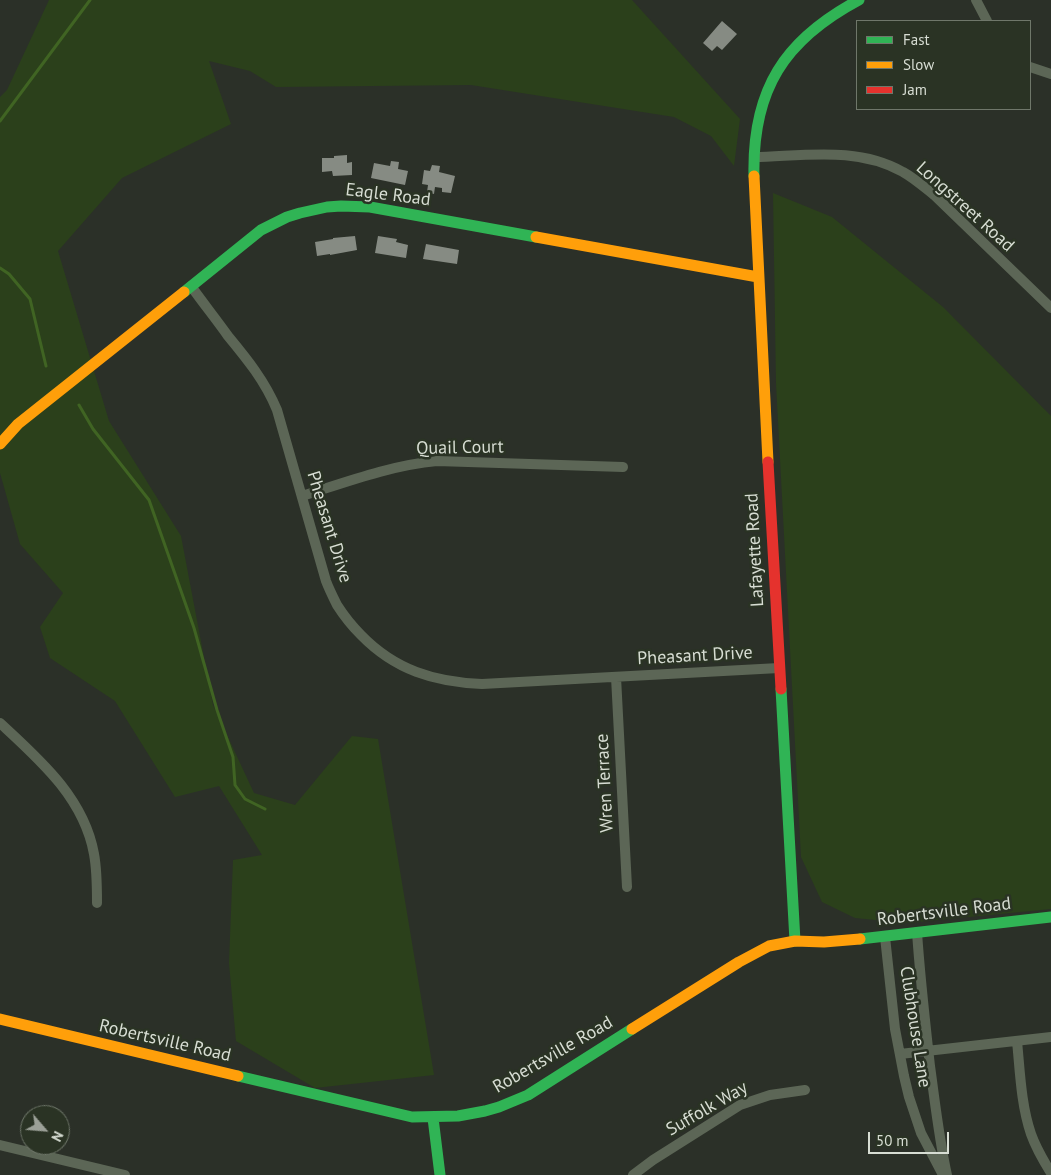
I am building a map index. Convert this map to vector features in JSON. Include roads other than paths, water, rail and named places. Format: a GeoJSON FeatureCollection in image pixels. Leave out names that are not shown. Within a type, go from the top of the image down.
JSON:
{"type":"FeatureCollection","features":[{"type":"Feature","properties":{"kind":"street","name":"Lafayette Road"},"geometry":{"type":"LineString","coordinates":[[794,941],[758,277],[754,157],[757,123],[760,112],[782,62],[813,29],[827,18],[859,0]]}},
{"type":"Feature","properties":{"kind":"street"},"geometry":{"type":"LineString","coordinates":[[976,0],[986,20]]}},
{"type":"Feature","properties":{"kind":"street"},"geometry":{"type":"LineString","coordinates":[[1031,67],[1051,74]]}},
{"type":"Feature","properties":{"kind":"street","name":"Longstreet Road"},"geometry":{"type":"LineString","coordinates":[[754,157],[852,155],[879,162],[904,172],[934,195],[1051,308]]}},
{"type":"Feature","properties":{"kind":"street","name":"Eagle Road"},"geometry":{"type":"LineString","coordinates":[[0,444],[18,424],[260,230],[294,214],[328,206],[351,205],[370,207],[758,277]]}},
{"type":"Feature","properties":{"kind":"street","name":"Pheasant Drive"},"geometry":{"type":"LineString","coordinates":[[191,286],[258,372],[266,386],[277,410],[326,581],[338,605],[353,626],[370,644],[389,658],[428,676],[460,683],[482,684],[779,668]]}},
{"type":"Feature","properties":{"kind":"street","name":"Quail Court"},"geometry":{"type":"LineString","coordinates":[[302,496],[400,467],[429,462],[623,467]]}},
{"type":"Feature","properties":{"kind":"street","name":"Wren Terrace"},"geometry":{"type":"LineString","coordinates":[[616,677],[628,888]]}},
{"type":"Feature","properties":{"kind":"street"},"geometry":{"type":"LineString","coordinates":[[0,723],[63,786],[78,809],[94,852],[97,868],[97,903]]}},
{"type":"Feature","properties":{"kind":"street","name":"Robertsville Road"},"geometry":{"type":"LineString","coordinates":[[0,1020],[412,1117],[461,1117],[481,1113],[528,1095],[738,962],[769,946],[794,941],[824,942],[885,937],[1051,917]]}},
{"type":"Feature","properties":{"kind":"street","name":"Clubhouse Lane"},"geometry":{"type":"LineString","coordinates":[[917,932],[928,1051],[940,1144],[947,1175]]}},
{"type":"Feature","properties":{"kind":"street","name":"Clubhouse Lane"},"geometry":{"type":"LineString","coordinates":[[885,937],[895,1029],[910,1097],[921,1133],[943,1175]]}},
{"type":"Feature","properties":{"kind":"street"},"geometry":{"type":"LineString","coordinates":[[900,1054],[1051,1037]]}},
{"type":"Feature","properties":{"kind":"street"},"geometry":{"type":"LineString","coordinates":[[1017,1041],[1028,1124],[1039,1153],[1051,1173]]}},
{"type":"Feature","properties":{"kind":"street","name":"Suffolk Way"},"geometry":{"type":"LineString","coordinates":[[633,1175],[653,1160],[740,1105],[770,1094],[804,1090]]}},
{"type":"Feature","properties":{"kind":"street"},"geometry":{"type":"LineString","coordinates":[[433,1118],[440,1175]]}},
{"type":"Feature","properties":{"kind":"street"},"geometry":{"type":"LineString","coordinates":[[0,1145],[125,1175]]}},
{"type":"Feature","properties":{"kind":"waterway"},"geometry":{"type":"LineString","coordinates":[[0,121],[90,0]]}},
{"type":"Feature","properties":{"kind":"waterway"},"geometry":{"type":"LineString","coordinates":[[0,268],[9,274],[30,299],[46,366]]}},
{"type":"Feature","properties":{"kind":"waterway"},"geometry":{"type":"LineString","coordinates":[[79,405],[93,429],[149,500],[194,628],[217,710],[233,757],[235,785],[245,799],[265,809]]}}]}
